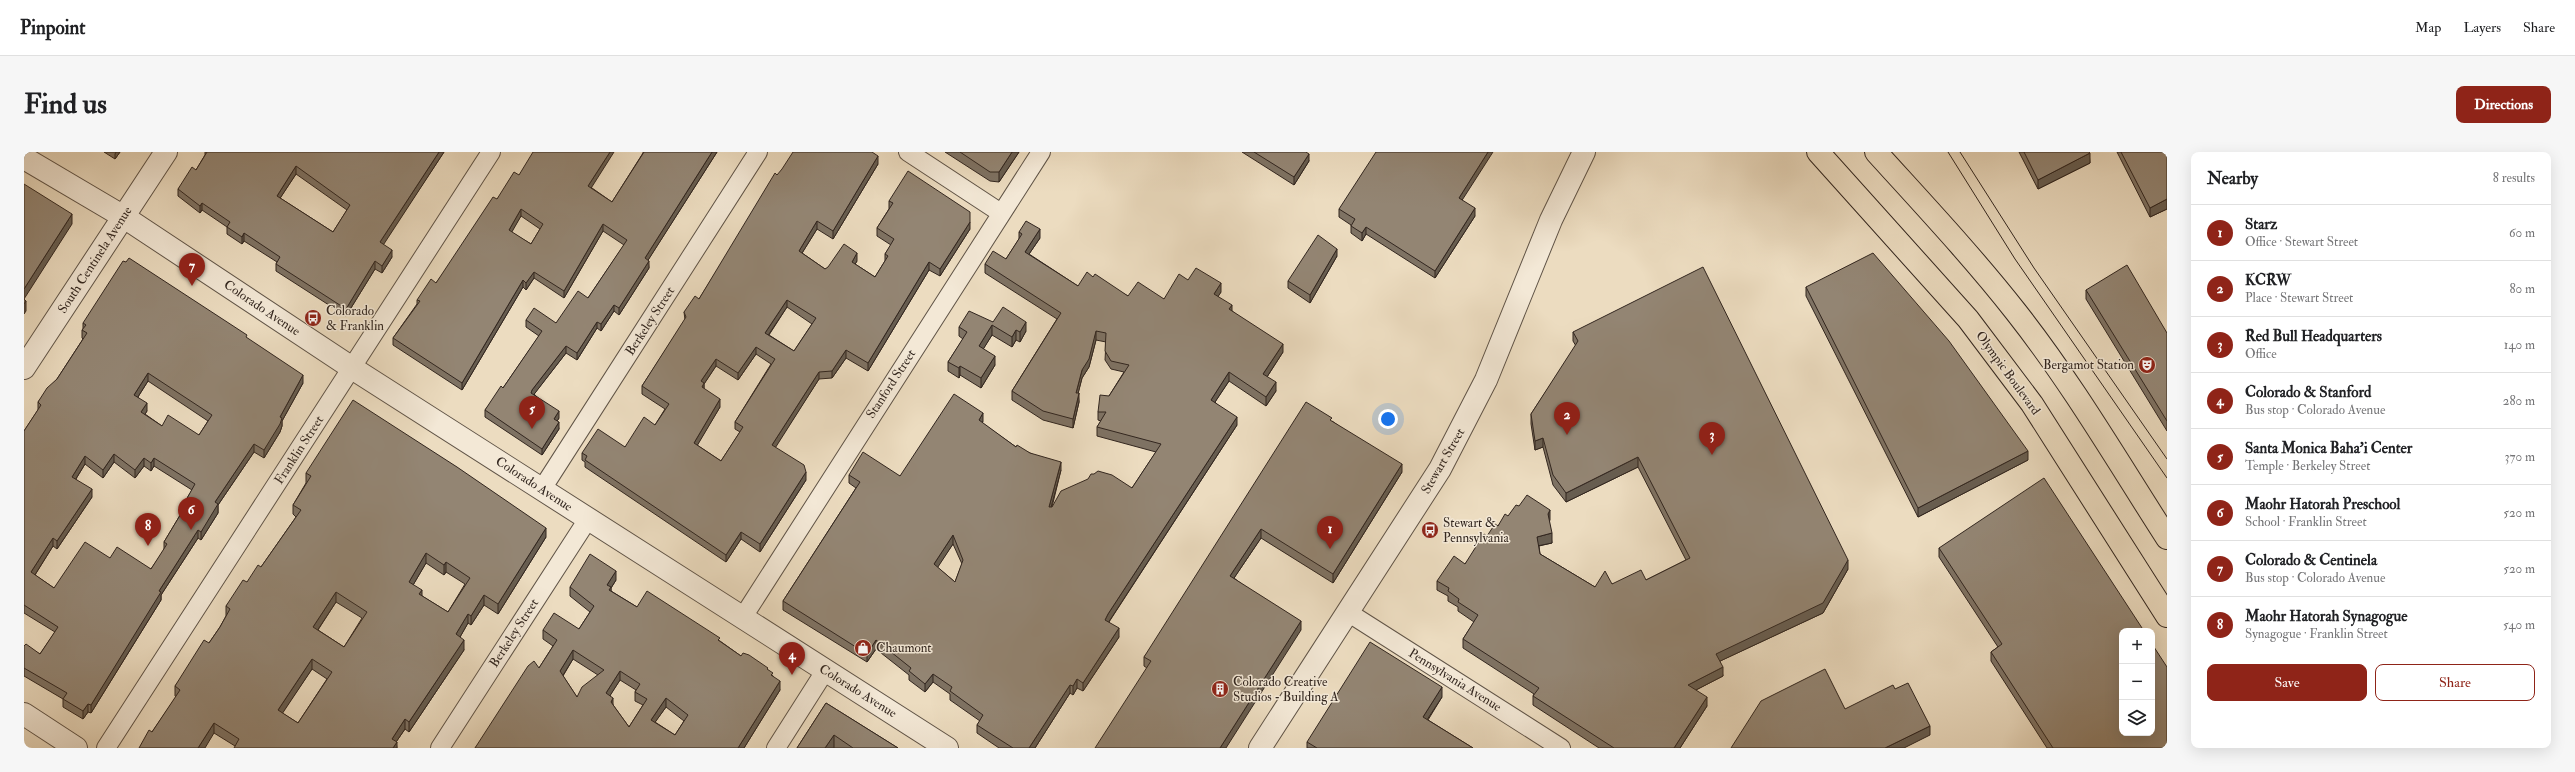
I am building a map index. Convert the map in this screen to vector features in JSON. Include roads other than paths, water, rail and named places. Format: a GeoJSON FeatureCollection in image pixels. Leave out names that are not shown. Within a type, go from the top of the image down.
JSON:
{"type":"FeatureCollection","features":[{"type":"Feature","properties":{"kind":"main road","name":"Olympic Boulevard"},"geometry":{"type":"LineString","coordinates":[[1818,152],[1968,319],[2028,398],[2167,616]]}},
{"type":"Feature","properties":{"kind":"main road"},"geometry":{"type":"LineString","coordinates":[[1876,152],[1972,259],[2016,312],[2056,366],[2167,538]]}},
{"type":"Feature","properties":{"kind":"street","name":"South Centinela Avenue"},"geometry":{"type":"LineString","coordinates":[[24,368],[166,152]]}},
{"type":"Feature","properties":{"kind":"street","name":"Franklin Street"},"geometry":{"type":"LineString","coordinates":[[106,748],[352,368],[371,335],[491,152]]}},
{"type":"Feature","properties":{"kind":"street","name":"Berkeley Street"},"geometry":{"type":"LineString","coordinates":[[542,489],[758,152]]}},
{"type":"Feature","properties":{"kind":"street"},"geometry":{"type":"LineString","coordinates":[[908,152],[1001,213]]}},
{"type":"Feature","properties":{"kind":"street","name":"Stanford Street"},"geometry":{"type":"LineString","coordinates":[[743,617],[1041,152]]}},
{"type":"Feature","properties":{"kind":"street","name":"Stewart Street"},"geometry":{"type":"LineString","coordinates":[[1260,748],[1349,613],[1440,469],[1486,380],[1551,220],[1584,152]]}},
{"type":"Feature","properties":{"kind":"street","name":"Colorado Avenue"},"geometry":{"type":"LineString","coordinates":[[24,158],[124,217],[352,368],[947,748]]}},
{"type":"Feature","properties":{"kind":"street","name":"Berkeley Street"},"geometry":{"type":"LineString","coordinates":[[440,748],[588,519]]}},
{"type":"Feature","properties":{"kind":"street","name":"Pennsylvania Avenue"},"geometry":{"type":"LineString","coordinates":[[1349,613],[1561,748]]}},
{"type":"Feature","properties":{"kind":"street"},"geometry":{"type":"LineString","coordinates":[[776,748],[825,671]]}},
{"type":"Feature","properties":{"kind":"street"},"geometry":{"type":"LineString","coordinates":[[24,714],[76,748]]}},
{"type":"Feature","properties":{"kind":"street"},"geometry":{"type":"LineString","coordinates":[[24,732],[49,748]]}},
{"type":"Feature","properties":{"kind":"tram line"},"geometry":{"type":"LineString","coordinates":[[1948,152],[2015,259],[2167,478]]}},
{"type":"Feature","properties":{"kind":"tram line"},"geometry":{"type":"LineString","coordinates":[[1960,152],[2034,268],[2167,459]]}},
{"type":"Feature","properties":{"kind":"place","name":"Colorado & Centinela"},"geometry":{"type":"Point","coordinates":[192,286]}},
{"type":"Feature","properties":{"kind":"place","name":"Colorado & Franklin"},"geometry":{"type":"Point","coordinates":[313,318]}},
{"type":"Feature","properties":{"kind":"place","name":"Bergamot Station"},"geometry":{"type":"Point","coordinates":[2147,365]}},
{"type":"Feature","properties":{"kind":"place","name":"Santa Monica Baha'i Center"},"geometry":{"type":"Point","coordinates":[532,429]}},
{"type":"Feature","properties":{"kind":"place","name":"KCRW"},"geometry":{"type":"Point","coordinates":[1567,435]}},
{"type":"Feature","properties":{"kind":"place","name":"Red Bull Headquarters"},"geometry":{"type":"Point","coordinates":[1712,455]}},
{"type":"Feature","properties":{"kind":"place","name":"Maohr Hatorah Preschool"},"geometry":{"type":"Point","coordinates":[191,530]}},
{"type":"Feature","properties":{"kind":"place","name":"Stewart & Pennsylvania"},"geometry":{"type":"Point","coordinates":[1430,530]}},
{"type":"Feature","properties":{"kind":"place","name":"Maohr Hatorah Synagogue"},"geometry":{"type":"Point","coordinates":[148,546]}},
{"type":"Feature","properties":{"kind":"place","name":"Starz"},"geometry":{"type":"Point","coordinates":[1330,549]}},
{"type":"Feature","properties":{"kind":"place","name":"Chaumont"},"geometry":{"type":"Point","coordinates":[863,648]}},
{"type":"Feature","properties":{"kind":"place","name":"Colorado & Stanford"},"geometry":{"type":"Point","coordinates":[792,675]}},
{"type":"Feature","properties":{"kind":"place","name":"Colorado Creative Studios - Building A"},"geometry":{"type":"Point","coordinates":[1220,689]}}]}
